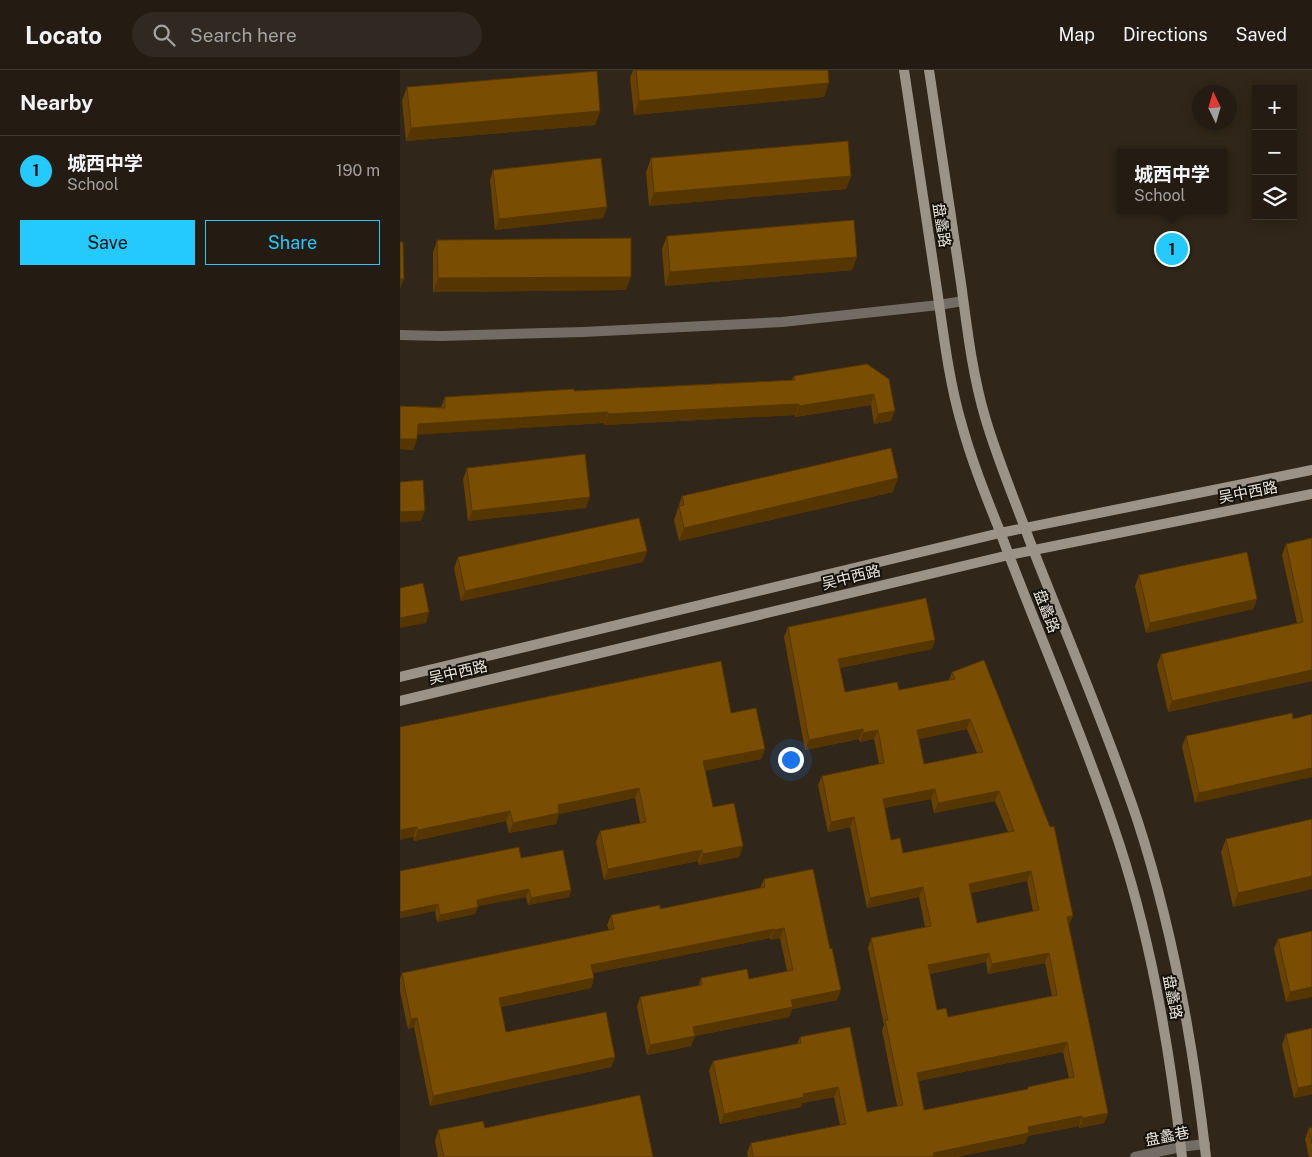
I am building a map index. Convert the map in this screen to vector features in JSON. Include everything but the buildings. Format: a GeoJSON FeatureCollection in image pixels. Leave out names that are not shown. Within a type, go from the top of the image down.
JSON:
{"type":"FeatureCollection","features":[{"type":"Feature","properties":{"kind":"main road","name":"盘蠡路"},"geometry":{"type":"LineString","coordinates":[[904,70],[939,305],[957,409],[970,452],[1000,533],[1093,770],[1130,880],[1143,925],[1166,1038],[1181,1152]]}},
{"type":"Feature","properties":{"kind":"main road","name":"盘蠡路"},"geometry":{"type":"LineString","coordinates":[[929,70],[963,301],[981,404],[999,460],[1136,817],[1162,900],[1190,1034],[1206,1157]]}},
{"type":"Feature","properties":{"kind":"main road","name":"吴中西路"},"geometry":{"type":"LineString","coordinates":[[400,676],[1000,533],[1312,470]]}},
{"type":"Feature","properties":{"kind":"main road","name":"吴中西路"},"geometry":{"type":"LineString","coordinates":[[400,701],[1009,555],[1312,494]]}},
{"type":"Feature","properties":{"kind":"street"},"geometry":{"type":"LineString","coordinates":[[400,335],[441,336],[583,332],[782,322],[963,301]]}},
{"type":"Feature","properties":{"kind":"street","name":"盘蠡巷"},"geometry":{"type":"LineString","coordinates":[[1135,1157],[1181,1152],[1205,1144]]}},
{"type":"Feature","properties":{"kind":"place","name":"城西中学"},"geometry":{"type":"Point","coordinates":[1172,249]}}]}
